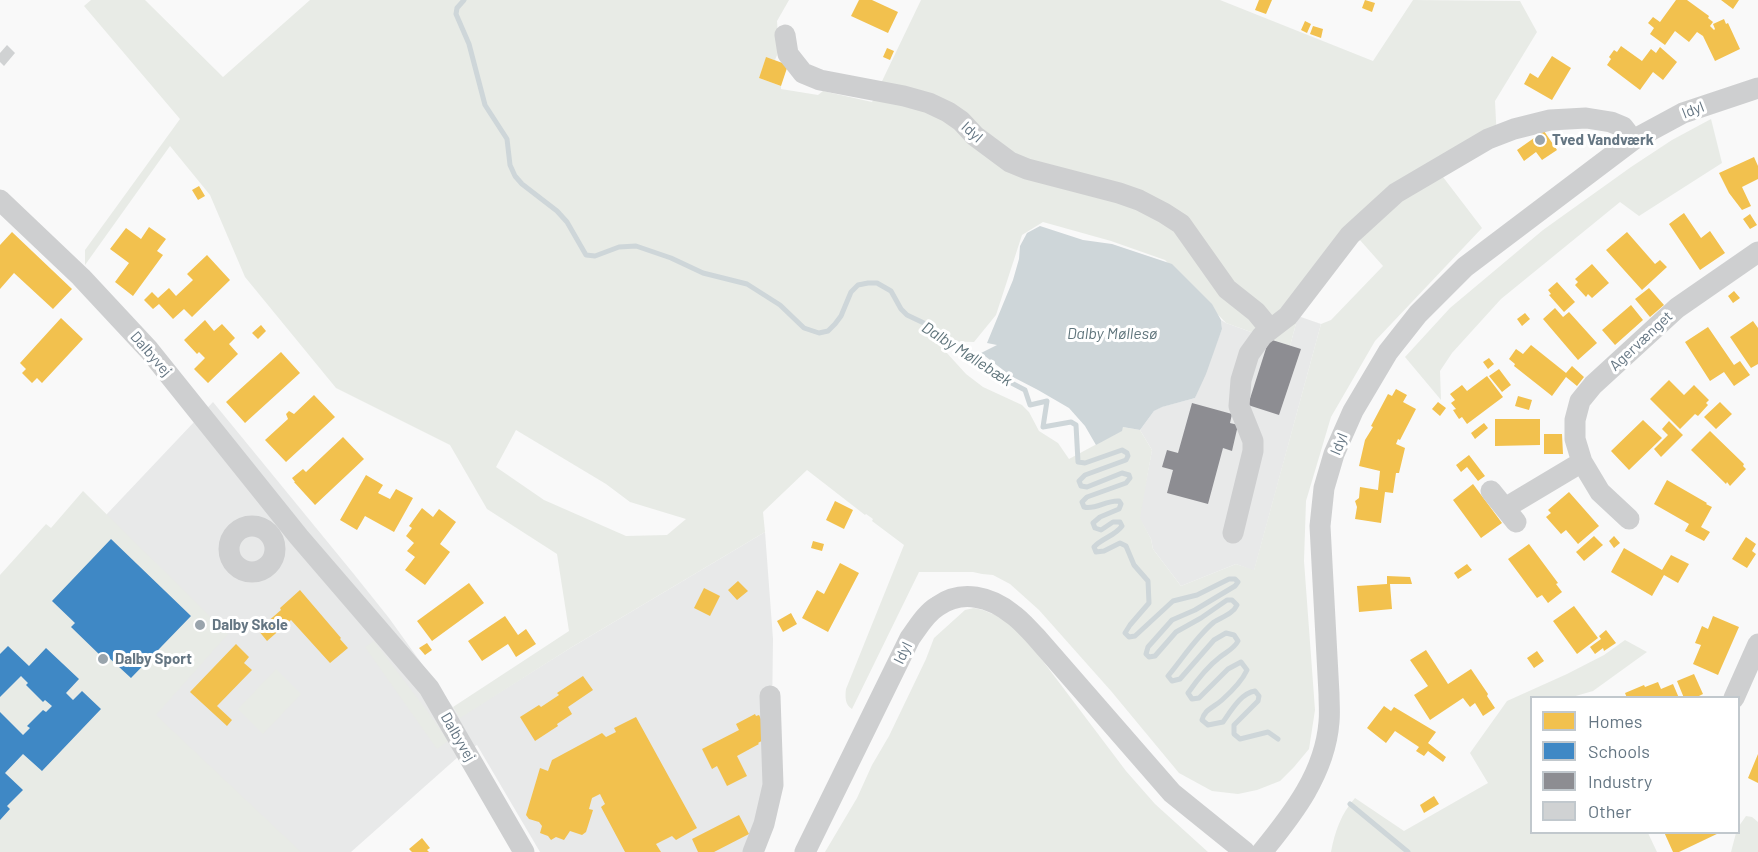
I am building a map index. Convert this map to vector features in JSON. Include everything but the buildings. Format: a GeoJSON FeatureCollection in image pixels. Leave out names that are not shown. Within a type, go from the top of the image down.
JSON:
{"type":"FeatureCollection","features":[{"type":"Feature","properties":{"kind":"street","name":"Idyl"},"geometry":{"type":"LineString","coordinates":[[785,35],[788,54],[803,73],[820,80],[904,96],[928,103],[948,112],[995,152],[1018,166],[1119,193],[1164,213],[1181,224],[1227,289],[1256,312],[1270,329]]}},
{"type":"Feature","properties":{"kind":"street","name":"Idyl"},"geometry":{"type":"LineString","coordinates":[[1262,852],[1286,823],[1306,792],[1326,746],[1329,694],[1320,526],[1324,488],[1334,454],[1353,411],[1388,352],[1418,314],[1465,267],[1633,140],[1683,112],[1758,88]]}},
{"type":"Feature","properties":{"kind":"street"},"geometry":{"type":"LineString","coordinates":[[1233,532],[1253,451],[1252,441],[1239,406],[1241,380],[1249,354],[1262,336],[1288,316],[1350,235],[1396,193],[1488,139],[1514,129],[1550,120],[1586,118],[1611,122],[1623,128],[1633,140]]}},
{"type":"Feature","properties":{"kind":"street","name":"Dalbyvej"},"geometry":{"type":"LineString","coordinates":[[0,200],[81,277],[148,350],[287,521],[429,688],[524,852]]}},
{"type":"Feature","properties":{"kind":"street","name":"Agervænget"},"geometry":{"type":"LineString","coordinates":[[1629,519],[1600,492],[1582,462],[1575,440],[1575,420],[1580,401],[1593,385],[1677,308],[1758,252]]}},
{"type":"Feature","properties":{"kind":"street"},"geometry":{"type":"LineString","coordinates":[[1504,507],[1582,462]]}},
{"type":"Feature","properties":{"kind":"street"},"geometry":{"type":"LineString","coordinates":[[270,535],[287,521]]}},
{"type":"Feature","properties":{"kind":"street","name":"Idyl"},"geometry":{"type":"LineString","coordinates":[[805,852],[910,638],[921,622],[936,607],[949,600],[978,596],[994,602],[1013,614],[1172,793],[1245,852]]}},
{"type":"Feature","properties":{"kind":"street"},"geometry":{"type":"LineString","coordinates":[[1735,696],[1758,644]]}},
{"type":"Feature","properties":{"kind":"street"},"geometry":{"type":"LineString","coordinates":[[753,852],[764,824],[773,784],[770,696]]}},
{"type":"Feature","properties":{"kind":"shaded area"},"geometry":{"type":"Polygon","coordinates":[[[91,0],[145,0],[223,77],[310,0],[789,0],[777,21],[779,50],[775,60],[766,58],[759,78],[781,86],[781,89],[818,95],[823,91],[872,102],[921,0],[1220,0],[1373,61],[1413,0],[1520,1],[1537,32],[1495,101],[1497,141],[1443,177],[1482,228],[1375,341],[1331,417],[1306,501],[1304,561],[1315,710],[1309,749],[1280,781],[1238,794],[1212,791],[1179,773],[1111,691],[1039,610],[1010,584],[993,575],[973,572],[919,572],[852,709],[846,701],[846,689],[904,545],[807,470],[763,512],[765,532],[572,647],[460,718],[453,707],[569,631],[557,554],[487,509],[450,445],[336,388],[245,277],[210,195],[170,146],[85,265],[85,250],[180,119],[84,6],[91,0]],[[1043,222],[1022,235],[996,315],[974,342],[936,341],[966,374],[983,387],[1022,405],[1029,412],[1039,431],[1058,443],[1069,459],[1121,431],[1123,427],[1140,430],[1152,450],[1140,518],[1151,539],[1153,549],[1181,586],[1236,564],[1254,570],[1321,324],[1331,320],[1383,266],[1359,239],[1298,316],[1290,346],[1226,323],[1165,260],[1111,241],[1043,222]],[[516,430],[496,467],[544,500],[626,536],[667,535],[686,519],[630,502],[606,484],[516,430]]]}},
{"type":"Feature","properties":{"kind":"shaded area"},"geometry":{"type":"Polygon","coordinates":[[[1711,119],[1722,163],[1639,216],[1620,202],[1501,299],[1452,353],[1440,371],[1441,400],[1405,357],[1450,308],[1543,230],[1631,167],[1672,140],[1711,119]]]}},
{"type":"Feature","properties":{"kind":"shaded area"},"geometry":{"type":"Polygon","coordinates":[[[1298,316],[1321,324],[1254,571],[1236,564],[1181,586],[1153,549],[1151,539],[1139,518],[1152,450],[1140,430],[1154,411],[1195,398],[1222,329],[1221,320],[1290,346],[1298,316]]]}},
{"type":"Feature","properties":{"kind":"shaded area","name":"Dalby Skole"},"geometry":{"type":"Polygon","coordinates":[[[213,402],[389,618],[460,717],[765,532],[773,639],[772,715],[768,775],[749,852],[540,852],[477,745],[458,757],[351,852],[0,852],[0,632],[213,402]]]}},
{"type":"Feature","properties":{"kind":"shaded area","name":"Dalby Sport"},"geometry":{"type":"Polygon","coordinates":[[[83,491],[228,634],[156,715],[301,852],[0,852],[0,575],[46,524],[51,528],[83,491]]]}},
{"type":"Feature","properties":{"kind":"shaded area"},"geometry":{"type":"Polygon","coordinates":[[[974,608],[1000,617],[1024,636],[1126,771],[1155,804],[1208,852],[825,852],[857,798],[872,765],[889,736],[934,638],[965,610],[974,608]]]}},
{"type":"Feature","properties":{"kind":"shaded area"},"geometry":{"type":"Polygon","coordinates":[[[1625,640],[1647,652],[1593,691],[1576,696],[1530,696],[1530,834],[1648,834],[1657,852],[1331,852],[1339,823],[1355,798],[1404,831],[1488,783],[1470,753],[1507,701],[1604,655],[1625,640]]]}},
{"type":"Feature","properties":{"kind":"shaded area"},"geometry":{"type":"Polygon","coordinates":[[[374,641],[448,741],[437,749],[365,647],[374,641]]]}},
{"type":"Feature","properties":{"kind":"shaded area"},"geometry":{"type":"Polygon","coordinates":[[[276,669],[301,694],[263,734],[238,709],[276,669]]]}},
{"type":"Feature","properties":{"kind":"shaded area"},"geometry":{"type":"Polygon","coordinates":[[[1746,816],[1758,822],[1758,852],[1731,852],[1736,834],[1740,834],[1740,825],[1746,816]]]}},
{"type":"Feature","properties":{"kind":"water","name":"Dalby Møllesø"},"geometry":{"type":"Polygon","coordinates":[[[1040,226],[1083,240],[1112,244],[1172,264],[1212,304],[1221,320],[1222,329],[1195,398],[1162,407],[1154,411],[1140,430],[1123,427],[1122,431],[1096,445],[1085,426],[1069,408],[1011,376],[981,353],[997,345],[987,343],[1013,280],[1020,246],[1027,233],[1040,226]]]}},
{"type":"Feature","properties":{"kind":"waterway","name":"Dalby Møllebæk"},"geometry":{"type":"LineString","coordinates":[[464,0],[457,8],[456,14],[469,44],[485,105],[507,139],[510,165],[515,176],[567,222],[586,255],[595,256],[619,247],[636,246],[671,258],[703,273],[747,284],[780,305],[804,328],[819,333],[828,331],[835,324],[851,292],[858,285],[877,283],[891,291],[907,315],[928,325],[941,336],[978,357],[1000,377],[1025,390],[1030,405],[1047,401],[1043,427],[1071,422],[1076,425],[1078,462],[1085,463],[1122,450],[1127,453],[1126,460],[1085,475],[1079,481],[1081,486],[1087,487],[1122,473],[1129,475],[1130,478],[1126,483],[1087,497],[1082,502],[1084,507],[1088,508],[1119,501],[1121,504],[1119,509],[1100,517],[1093,523],[1095,528],[1101,530],[1113,522],[1120,522],[1122,526],[1094,547],[1096,552],[1104,551],[1120,543],[1126,546],[1134,565],[1148,581],[1149,603],[1125,633],[1129,637],[1135,636],[1173,601],[1197,595],[1229,579],[1235,579],[1238,582],[1235,586],[1195,610],[1172,620],[1148,647],[1146,654],[1149,657],[1155,656],[1176,632],[1227,600],[1232,600],[1237,605],[1235,608],[1207,628],[1168,676],[1172,681],[1180,679],[1214,640],[1226,633],[1234,635],[1238,641],[1236,644],[1211,665],[1188,693],[1192,699],[1199,698],[1228,669],[1241,662],[1247,670],[1242,678],[1219,703],[1207,711],[1202,720],[1208,725],[1223,722],[1245,695],[1255,691],[1259,696],[1258,701],[1234,725],[1234,734],[1240,739],[1268,732],[1278,739]]}},
{"type":"Feature","properties":{"kind":"waterway","name":"Dalby Møllebæk"},"geometry":{"type":"LineString","coordinates":[[1350,804],[1408,852]]}},
{"type":"Feature","properties":{"kind":"place","name":"Tved Vandværk"},"geometry":{"type":"Point","coordinates":[1540,140]}},
{"type":"Feature","properties":{"kind":"place","name":"Dalby Skole"},"geometry":{"type":"Point","coordinates":[200,625]}},
{"type":"Feature","properties":{"kind":"place","name":"Dalby Sport"},"geometry":{"type":"Point","coordinates":[103,659]}}]}
